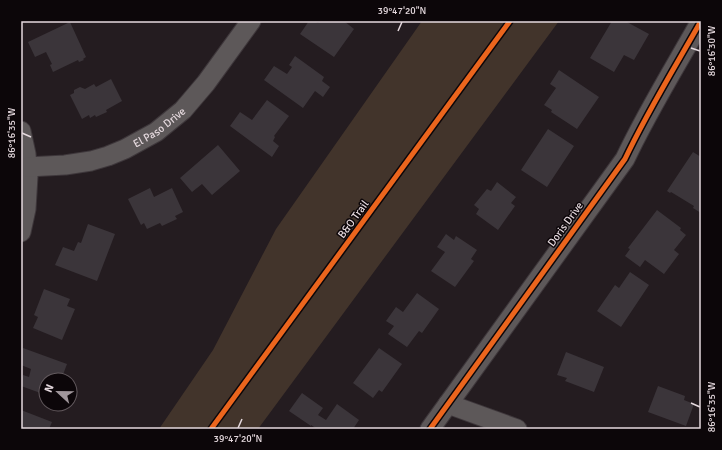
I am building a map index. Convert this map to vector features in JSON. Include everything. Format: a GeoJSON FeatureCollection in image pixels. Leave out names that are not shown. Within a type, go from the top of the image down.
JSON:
{"type":"FeatureCollection","features":[{"type":"Feature","properties":{"kind":"street","name":"El Paso Drive"},"geometry":{"type":"LineString","coordinates":[[27,167],[65,165],[108,156],[125,149],[156,132],[183,110],[206,83],[251,21]]}},
{"type":"Feature","properties":{"kind":"street","name":"Doris Drive"},"geometry":{"type":"LineString","coordinates":[[430,429],[624,159],[646,117],[701,21]]}},
{"type":"Feature","properties":{"kind":"street"},"geometry":{"type":"LineString","coordinates":[[21,131],[26,154],[28,176],[26,209],[21,232]]}},
{"type":"Feature","properties":{"kind":"street"},"geometry":{"type":"LineString","coordinates":[[448,404],[517,429]]}},
{"type":"Feature","properties":{"kind":"shaded area"},"geometry":{"type":"Polygon","coordinates":[[[422,21],[559,21],[258,429],[159,429],[213,350],[276,229],[422,21]]]}},
{"type":"Feature","properties":{"kind":"building"},"geometry":{"type":"Polygon","coordinates":[[[309,21],[318,23],[320,21],[344,21],[354,29],[334,57],[300,34],[309,21]]]}},
{"type":"Feature","properties":{"kind":"building"},"geometry":{"type":"Polygon","coordinates":[[[612,21],[625,21],[649,34],[634,60],[624,55],[614,72],[590,58],[612,21]]]}},
{"type":"Feature","properties":{"kind":"building"},"geometry":{"type":"Polygon","coordinates":[[[70,22],[86,57],[83,59],[84,60],[79,62],[78,60],[53,72],[50,65],[52,64],[46,52],[35,57],[28,42],[70,22]]]}},
{"type":"Feature","properties":{"kind":"building"},"geometry":{"type":"Polygon","coordinates":[[[295,56],[324,77],[322,81],[330,87],[323,97],[315,91],[303,108],[264,80],[274,66],[287,74],[292,67],[289,65],[295,56]]]}},
{"type":"Feature","properties":{"kind":"building"},"geometry":{"type":"Polygon","coordinates":[[[559,70],[599,97],[577,129],[551,112],[552,110],[544,105],[556,88],[550,84],[559,70]]]}},
{"type":"Feature","properties":{"kind":"building"},"geometry":{"type":"Polygon","coordinates":[[[111,79],[122,101],[106,110],[107,112],[96,117],[95,115],[90,118],[89,115],[82,119],[70,95],[74,93],[74,90],[80,87],[85,89],[94,84],[96,87],[111,79]]]}},
{"type":"Feature","properties":{"kind":"building"},"geometry":{"type":"Polygon","coordinates":[[[267,100],[289,116],[274,136],[273,141],[279,146],[272,157],[230,126],[240,112],[252,120],[267,100]]]}},
{"type":"Feature","properties":{"kind":"building"},"geometry":{"type":"Polygon","coordinates":[[[548,129],[574,146],[547,187],[521,170],[548,129]]]}},
{"type":"Feature","properties":{"kind":"building"},"geometry":{"type":"Polygon","coordinates":[[[218,145],[240,171],[212,195],[202,184],[192,192],[180,178],[218,145]]]}},
{"type":"Feature","properties":{"kind":"building"},"geometry":{"type":"Polygon","coordinates":[[[693,152],[701,157],[701,213],[693,208],[694,206],[667,191],[693,152]]]}},
{"type":"Feature","properties":{"kind":"building"},"geometry":{"type":"Polygon","coordinates":[[[497,182],[516,197],[511,203],[515,206],[498,230],[476,214],[479,209],[474,205],[487,189],[491,191],[497,182]]]}},
{"type":"Feature","properties":{"kind":"building"},"geometry":{"type":"Polygon","coordinates":[[[150,188],[154,197],[172,188],[183,212],[175,216],[177,219],[162,226],[160,223],[147,229],[144,223],[141,225],[128,199],[150,188]]]}},
{"type":"Feature","properties":{"kind":"building"},"geometry":{"type":"Polygon","coordinates":[[[657,210],[681,228],[680,230],[686,235],[674,250],[679,254],[664,274],[645,260],[640,267],[625,256],[630,249],[628,248],[657,210]]]}},
{"type":"Feature","properties":{"kind":"building"},"geometry":{"type":"Polygon","coordinates":[[[88,224],[115,234],[97,281],[55,265],[63,247],[74,251],[78,242],[81,243],[88,224]]]}},
{"type":"Feature","properties":{"kind":"building"},"geometry":{"type":"Polygon","coordinates":[[[446,234],[454,240],[456,236],[477,250],[471,259],[474,261],[455,287],[431,271],[445,252],[437,247],[446,234]]]}},
{"type":"Feature","properties":{"kind":"building"},"geometry":{"type":"Polygon","coordinates":[[[630,272],[649,285],[621,327],[597,311],[615,285],[619,288],[630,272]]]}},
{"type":"Feature","properties":{"kind":"building"},"geometry":{"type":"Polygon","coordinates":[[[44,289],[70,299],[67,306],[75,309],[62,340],[33,328],[38,317],[34,315],[44,289]]]}},
{"type":"Feature","properties":{"kind":"building"},"geometry":{"type":"Polygon","coordinates":[[[417,293],[439,309],[422,333],[419,331],[407,347],[388,334],[394,326],[386,321],[396,307],[403,312],[417,293]]]}},
{"type":"Feature","properties":{"kind":"building"},"geometry":{"type":"Polygon","coordinates":[[[23,348],[67,364],[64,372],[38,372],[38,392],[21,386],[23,375],[29,377],[31,369],[21,365],[21,353],[23,348]]]}},
{"type":"Feature","properties":{"kind":"building"},"geometry":{"type":"Polygon","coordinates":[[[379,348],[402,364],[382,392],[379,390],[373,398],[353,383],[379,348]]]}},
{"type":"Feature","properties":{"kind":"building"},"geometry":{"type":"Polygon","coordinates":[[[566,352],[604,367],[594,392],[565,381],[567,378],[557,375],[566,352]]]}},
{"type":"Feature","properties":{"kind":"building"},"geometry":{"type":"Polygon","coordinates":[[[658,386],[685,396],[684,400],[694,404],[686,426],[648,412],[658,386]]]}},
{"type":"Feature","properties":{"kind":"building"},"geometry":{"type":"Polygon","coordinates":[[[302,393],[323,408],[318,415],[326,420],[337,404],[359,420],[353,429],[317,429],[289,411],[302,393]]]}},
{"type":"Feature","properties":{"kind":"building"},"geometry":{"type":"Polygon","coordinates":[[[21,410],[52,422],[49,429],[21,429],[21,410]]]}},
{"type":"Feature","properties":{"kind":"cycle path","name":"B&O Trail"},"geometry":{"type":"LineString","coordinates":[[211,429],[510,21]]}},
{"type":"Feature","properties":{"kind":"cycle path"},"geometry":{"type":"LineString","coordinates":[[430,429],[625,159],[652,107],[701,21]]}}]}
